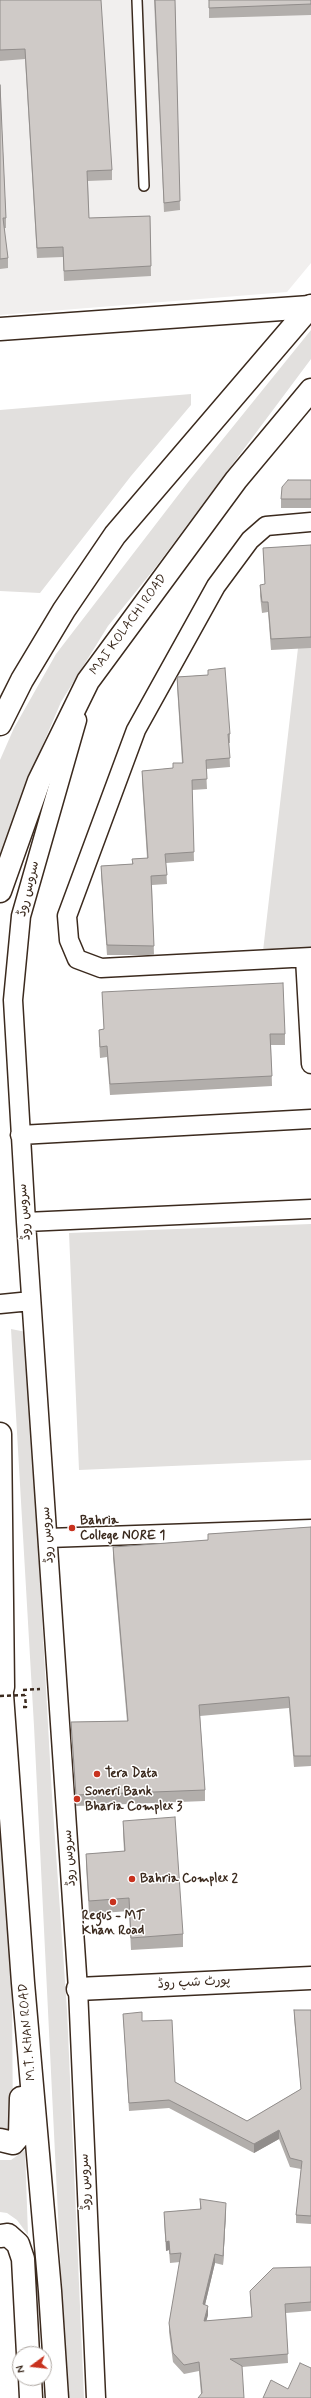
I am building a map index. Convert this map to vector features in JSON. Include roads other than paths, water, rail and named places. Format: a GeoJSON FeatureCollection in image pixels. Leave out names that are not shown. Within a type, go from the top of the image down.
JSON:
{"type":"FeatureCollection","features":[{"type":"Feature","properties":{"kind":"main road"},"geometry":{"type":"LineString","coordinates":[[0,329],[311,306]]}},
{"type":"Feature","properties":{"kind":"main road"},"geometry":{"type":"LineString","coordinates":[[0,724],[22,680],[60,616],[115,535],[311,306]]}},
{"type":"Feature","properties":{"kind":"main road","name":"MAI KOLACHI ROAD"},"geometry":{"type":"LineString","coordinates":[[0,891],[39,781],[88,681],[236,480],[308,397]]}},
{"type":"Feature","properties":{"kind":"main road"},"geometry":{"type":"LineString","coordinates":[[0,1434],[2,1693]]}},
{"type":"Feature","properties":{"kind":"main road","name":"M.T. KHAN ROAD"},"geometry":{"type":"LineString","coordinates":[[0,1667],[23,1983],[50,2291],[57,2398]]}},
{"type":"Feature","properties":{"kind":"main road","name":"پورٹ شپ روڈ"},"geometry":{"type":"LineString","coordinates":[[78,1988],[311,1978]]}},
{"type":"Feature","properties":{"kind":"main road"},"geometry":{"type":"LineString","coordinates":[[0,2140],[13,2143],[20,2135],[23,1983]]}},
{"type":"Feature","properties":{"kind":"main road"},"geometry":{"type":"LineString","coordinates":[[0,2236],[8,2235],[18,2244],[23,2259],[28,2346]]}},
{"type":"Feature","properties":{"kind":"main road"},"geometry":{"type":"LineString","coordinates":[[30,2386],[31,2398]]}},
{"type":"Feature","properties":{"kind":"street"},"geometry":{"type":"LineString","coordinates":[[311,522],[266,526],[250,540],[216,586],[136,730],[67,916],[69,940],[77,959],[101,968],[308,957],[311,1064]]}},
{"type":"Feature","properties":{"kind":"street","name":"سروس روڈ"},"geometry":{"type":"LineString","coordinates":[[88,681],[21,916],[13,1000],[20,1135],[78,1988],[96,2398]]}},
{"type":"Feature","properties":{"kind":"street"},"geometry":{"type":"LineString","coordinates":[[20,1135],[311,1119]]}},
{"type":"Feature","properties":{"kind":"street"},"geometry":{"type":"LineString","coordinates":[[26,1222],[311,1209]]}},
{"type":"Feature","properties":{"kind":"street"},"geometry":{"type":"LineString","coordinates":[[0,1304],[31,1301]]}},
{"type":"Feature","properties":{"kind":"street"},"geometry":{"type":"LineString","coordinates":[[48,1538],[311,1529]]}},
{"type":"Feature","properties":{"kind":"lane"},"geometry":{"type":"LineString","coordinates":[[137,0],[144,186]]}},
{"type":"Feature","properties":{"kind":"place","name":"Bahria College NORE 1"},"geometry":{"type":"Point","coordinates":[72,1528]}},
{"type":"Feature","properties":{"kind":"place","name":"Tera Data"},"geometry":{"type":"Point","coordinates":[97,1774]}},
{"type":"Feature","properties":{"kind":"place","name":"Soneri Bank Bharia Complex 3"},"geometry":{"type":"Point","coordinates":[77,1799]}},
{"type":"Feature","properties":{"kind":"place","name":"Bahria Complex 2"},"geometry":{"type":"Point","coordinates":[132,1879]}},
{"type":"Feature","properties":{"kind":"place","name":"Regus - MT Khan Road"},"geometry":{"type":"Point","coordinates":[113,1902]}}]}
